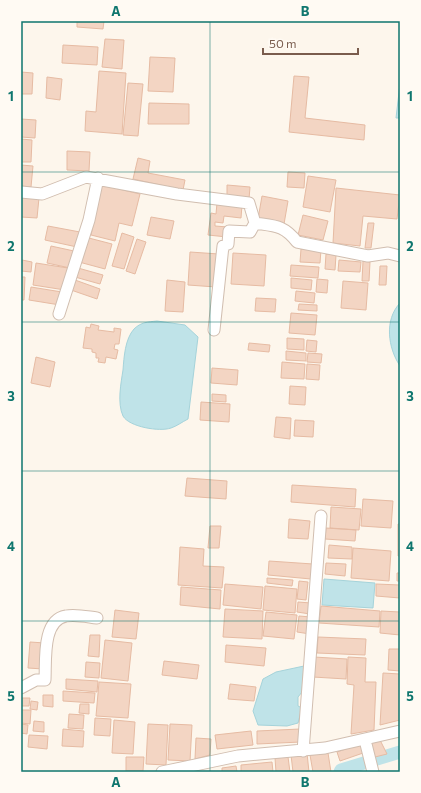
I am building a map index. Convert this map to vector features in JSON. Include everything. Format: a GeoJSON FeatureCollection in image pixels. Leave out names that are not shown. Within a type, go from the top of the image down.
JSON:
{"type":"FeatureCollection","features":[{"type":"Feature","properties":{"kind":"street"},"geometry":{"type":"LineString","coordinates":[[21,192],[42,194],[77,179],[86,177],[98,178],[177,194],[249,203],[255,223],[250,232],[229,231],[228,244],[223,246],[214,330]]}},
{"type":"Feature","properties":{"kind":"street"},"geometry":{"type":"LineString","coordinates":[[59,314],[89,220],[98,178]]}},
{"type":"Feature","properties":{"kind":"street"},"geometry":{"type":"LineString","coordinates":[[255,223],[276,226],[289,232],[297,242],[368,256],[388,253],[400,256]]}},
{"type":"Feature","properties":{"kind":"street"},"geometry":{"type":"LineString","coordinates":[[304,751],[321,516]]}},
{"type":"Feature","properties":{"kind":"street"},"geometry":{"type":"LineString","coordinates":[[21,688],[36,680],[45,680],[49,629],[55,620],[68,615],[97,618]]}},
{"type":"Feature","properties":{"kind":"street"},"geometry":{"type":"LineString","coordinates":[[162,772],[238,756],[366,745],[400,731]]}},
{"type":"Feature","properties":{"kind":"street"},"geometry":{"type":"LineString","coordinates":[[366,745],[372,768]]}},
{"type":"Feature","properties":{"kind":"water"},"geometry":{"type":"Polygon","coordinates":[[[400,84],[400,118],[396,118],[400,84]]]}},
{"type":"Feature","properties":{"kind":"water"},"geometry":{"type":"Polygon","coordinates":[[[400,303],[400,366],[391,343],[390,326],[395,310],[400,303]]]}},
{"type":"Feature","properties":{"kind":"water"},"geometry":{"type":"Polygon","coordinates":[[[157,321],[185,325],[198,337],[188,419],[166,429],[145,428],[131,423],[123,416],[120,405],[125,354],[131,333],[139,325],[157,321]]]}},
{"type":"Feature","properties":{"kind":"water"},"geometry":{"type":"Polygon","coordinates":[[[324,579],[375,583],[373,608],[322,605],[324,579]]]}},
{"type":"Feature","properties":{"kind":"water"},"geometry":{"type":"Polygon","coordinates":[[[304,666],[302,692],[298,697],[298,706],[302,708],[298,723],[287,726],[258,725],[253,711],[263,679],[276,672],[304,666]]]}},
{"type":"Feature","properties":{"kind":"building"},"geometry":{"type":"Polygon","coordinates":[[[77,21],[104,21],[103,29],[77,27],[77,21]]]}},
{"type":"Feature","properties":{"kind":"building"},"geometry":{"type":"Polygon","coordinates":[[[105,39],[124,40],[122,69],[102,67],[105,39]]]}},
{"type":"Feature","properties":{"kind":"building"},"geometry":{"type":"Polygon","coordinates":[[[63,45],[98,47],[97,65],[62,63],[63,45]]]}},
{"type":"Feature","properties":{"kind":"building"},"geometry":{"type":"Polygon","coordinates":[[[150,57],[175,58],[173,92],[148,91],[150,57]]]}},
{"type":"Feature","properties":{"kind":"building"},"geometry":{"type":"Polygon","coordinates":[[[99,71],[126,73],[122,134],[85,131],[86,111],[96,112],[99,71]]]}},
{"type":"Feature","properties":{"kind":"building"},"geometry":{"type":"Polygon","coordinates":[[[21,72],[33,73],[32,94],[21,94],[21,72]]]}},
{"type":"Feature","properties":{"kind":"building"},"geometry":{"type":"Polygon","coordinates":[[[294,76],[309,77],[305,118],[365,125],[364,140],[289,132],[294,76]]]}},
{"type":"Feature","properties":{"kind":"building"},"geometry":{"type":"Polygon","coordinates":[[[47,77],[62,79],[60,100],[46,98],[47,77]]]}},
{"type":"Feature","properties":{"kind":"building"},"geometry":{"type":"Polygon","coordinates":[[[128,83],[143,84],[138,136],[123,135],[128,83]]]}},
{"type":"Feature","properties":{"kind":"building"},"geometry":{"type":"Polygon","coordinates":[[[149,103],[189,104],[189,124],[148,124],[149,103]]]}},
{"type":"Feature","properties":{"kind":"building"},"geometry":{"type":"Polygon","coordinates":[[[21,119],[36,120],[35,138],[21,137],[21,119]]]}},
{"type":"Feature","properties":{"kind":"building"},"geometry":{"type":"Polygon","coordinates":[[[21,139],[32,140],[31,162],[21,162],[21,139]]]}},
{"type":"Feature","properties":{"kind":"building"},"geometry":{"type":"Polygon","coordinates":[[[67,151],[90,152],[89,171],[67,170],[67,151]]]}},
{"type":"Feature","properties":{"kind":"building"},"geometry":{"type":"Polygon","coordinates":[[[138,158],[150,161],[148,173],[185,180],[183,190],[133,179],[138,158]]]}},
{"type":"Feature","properties":{"kind":"building"},"geometry":{"type":"Polygon","coordinates":[[[21,165],[33,166],[31,187],[21,186],[21,165]]]}},
{"type":"Feature","properties":{"kind":"building"},"geometry":{"type":"Polygon","coordinates":[[[288,172],[305,173],[304,188],[287,187],[288,172]]]}},
{"type":"Feature","properties":{"kind":"building"},"geometry":{"type":"Polygon","coordinates":[[[308,176],[336,180],[330,212],[303,207],[308,176]]]}},
{"type":"Feature","properties":{"kind":"building"},"geometry":{"type":"Polygon","coordinates":[[[102,185],[140,194],[132,226],[119,223],[115,241],[91,235],[102,185]]]}},
{"type":"Feature","properties":{"kind":"building"},"geometry":{"type":"Polygon","coordinates":[[[227,185],[250,187],[249,199],[227,198],[227,185]]]}},
{"type":"Feature","properties":{"kind":"building"},"geometry":{"type":"Polygon","coordinates":[[[336,188],[400,195],[397,219],[363,216],[360,246],[333,243],[336,188]]]}},
{"type":"Feature","properties":{"kind":"building"},"geometry":{"type":"Polygon","coordinates":[[[21,196],[39,198],[37,218],[21,217],[21,196]]]}},
{"type":"Feature","properties":{"kind":"building"},"geometry":{"type":"Polygon","coordinates":[[[262,196],[288,201],[284,224],[258,219],[262,196]]]}},
{"type":"Feature","properties":{"kind":"building"},"geometry":{"type":"Polygon","coordinates":[[[217,203],[242,205],[241,218],[224,216],[223,223],[215,222],[215,226],[228,227],[227,237],[208,235],[211,213],[216,214],[217,203]]]}},
{"type":"Feature","properties":{"kind":"building"},"geometry":{"type":"Polygon","coordinates":[[[303,215],[328,221],[323,240],[298,235],[303,215]]]}},
{"type":"Feature","properties":{"kind":"building"},"geometry":{"type":"Polygon","coordinates":[[[151,217],[174,221],[170,239],[147,235],[151,217]]]}},
{"type":"Feature","properties":{"kind":"building"},"geometry":{"type":"Polygon","coordinates":[[[368,223],[374,223],[371,248],[365,248],[368,223]]]}},
{"type":"Feature","properties":{"kind":"building"},"geometry":{"type":"Polygon","coordinates":[[[48,226],[80,232],[77,247],[45,240],[48,226]]]}},
{"type":"Feature","properties":{"kind":"building"},"geometry":{"type":"Polygon","coordinates":[[[122,233],[134,237],[124,269],[112,266],[122,233]]]}},
{"type":"Feature","properties":{"kind":"building"},"geometry":{"type":"Polygon","coordinates":[[[85,237],[112,244],[105,269],[79,262],[85,237]]]}},
{"type":"Feature","properties":{"kind":"building"},"geometry":{"type":"Polygon","coordinates":[[[137,239],[146,242],[135,274],[126,271],[137,239]]]}},
{"type":"Feature","properties":{"kind":"building"},"geometry":{"type":"Polygon","coordinates":[[[51,246],[74,251],[70,268],[47,263],[51,246]]]}},
{"type":"Feature","properties":{"kind":"building"},"geometry":{"type":"Polygon","coordinates":[[[301,249],[321,250],[320,263],[300,262],[301,249]]]}},
{"type":"Feature","properties":{"kind":"building"},"geometry":{"type":"Polygon","coordinates":[[[190,252],[219,254],[216,287],[188,285],[190,252]]]}},
{"type":"Feature","properties":{"kind":"building"},"geometry":{"type":"Polygon","coordinates":[[[233,253],[266,255],[264,286],[231,284],[233,253]]]}},
{"type":"Feature","properties":{"kind":"building"},"geometry":{"type":"Polygon","coordinates":[[[326,254],[336,255],[335,270],[325,269],[326,254]]]}},
{"type":"Feature","properties":{"kind":"building"},"geometry":{"type":"Polygon","coordinates":[[[22,260],[32,262],[31,272],[21,271],[22,260]]]}},
{"type":"Feature","properties":{"kind":"building"},"geometry":{"type":"Polygon","coordinates":[[[339,260],[361,262],[360,272],[338,271],[339,260]]]}},
{"type":"Feature","properties":{"kind":"building"},"geometry":{"type":"Polygon","coordinates":[[[363,261],[370,262],[369,281],[362,281],[363,261]]]}},
{"type":"Feature","properties":{"kind":"building"},"geometry":{"type":"Polygon","coordinates":[[[36,263],[68,268],[65,290],[33,285],[36,263]]]}},
{"type":"Feature","properties":{"kind":"building"},"geometry":{"type":"Polygon","coordinates":[[[291,265],[319,267],[318,278],[290,276],[291,265]]]}},
{"type":"Feature","properties":{"kind":"building"},"geometry":{"type":"Polygon","coordinates":[[[380,266],[387,266],[386,285],[379,285],[380,266]]]}},
{"type":"Feature","properties":{"kind":"building"},"geometry":{"type":"Polygon","coordinates":[[[78,268],[103,275],[100,284],[75,277],[78,268]]]}},
{"type":"Feature","properties":{"kind":"building"},"geometry":{"type":"Polygon","coordinates":[[[21,277],[25,277],[24,300],[21,300],[21,277]]]}},
{"type":"Feature","properties":{"kind":"building"},"geometry":{"type":"Polygon","coordinates":[[[291,278],[312,280],[311,290],[291,288],[291,278]]]}},
{"type":"Feature","properties":{"kind":"building"},"geometry":{"type":"Polygon","coordinates":[[[317,279],[328,280],[327,293],[316,292],[317,279]]]}},
{"type":"Feature","properties":{"kind":"building"},"geometry":{"type":"Polygon","coordinates":[[[75,280],[100,289],[97,299],[71,290],[75,280]]]}},
{"type":"Feature","properties":{"kind":"building"},"geometry":{"type":"Polygon","coordinates":[[[167,280],[185,282],[183,312],[165,311],[167,280]]]}},
{"type":"Feature","properties":{"kind":"building"},"geometry":{"type":"Polygon","coordinates":[[[343,281],[368,283],[366,310],[341,308],[343,281]]]}},
{"type":"Feature","properties":{"kind":"building"},"geometry":{"type":"Polygon","coordinates":[[[31,287],[62,292],[60,305],[29,300],[31,287]]]}},
{"type":"Feature","properties":{"kind":"building"},"geometry":{"type":"Polygon","coordinates":[[[296,291],[315,293],[314,303],[295,301],[296,291]]]}},
{"type":"Feature","properties":{"kind":"building"},"geometry":{"type":"Polygon","coordinates":[[[256,298],[276,299],[275,312],[255,311],[256,298]]]}},
{"type":"Feature","properties":{"kind":"building"},"geometry":{"type":"Polygon","coordinates":[[[299,304],[317,305],[317,311],[298,310],[299,304]]]}},
{"type":"Feature","properties":{"kind":"building"},"geometry":{"type":"Polygon","coordinates":[[[291,313],[317,315],[315,335],[289,333],[291,313]]]}},
{"type":"Feature","properties":{"kind":"building"},"geometry":{"type":"Polygon","coordinates":[[[91,324],[99,326],[98,330],[114,332],[114,328],[121,329],[119,344],[115,344],[114,349],[118,350],[116,359],[106,357],[105,363],[98,362],[99,358],[96,358],[96,353],[92,352],[92,349],[83,348],[86,327],[90,328],[91,324]]]}},
{"type":"Feature","properties":{"kind":"building"},"geometry":{"type":"Polygon","coordinates":[[[287,338],[304,339],[304,350],[287,349],[287,338]]]}},
{"type":"Feature","properties":{"kind":"building"},"geometry":{"type":"Polygon","coordinates":[[[307,340],[317,341],[316,352],[306,351],[307,340]]]}},
{"type":"Feature","properties":{"kind":"building"},"geometry":{"type":"Polygon","coordinates":[[[249,343],[270,345],[269,352],[248,350],[249,343]]]}},
{"type":"Feature","properties":{"kind":"building"},"geometry":{"type":"Polygon","coordinates":[[[286,351],[306,353],[306,361],[286,360],[286,351]]]}},
{"type":"Feature","properties":{"kind":"building"},"geometry":{"type":"Polygon","coordinates":[[[308,353],[322,354],[321,363],[307,362],[308,353]]]}},
{"type":"Feature","properties":{"kind":"building"},"geometry":{"type":"Polygon","coordinates":[[[36,357],[55,362],[50,387],[31,383],[36,357]]]}},
{"type":"Feature","properties":{"kind":"building"},"geometry":{"type":"Polygon","coordinates":[[[282,362],[305,364],[304,379],[281,378],[282,362]]]}},
{"type":"Feature","properties":{"kind":"building"},"geometry":{"type":"Polygon","coordinates":[[[307,364],[320,365],[319,380],[306,379],[307,364]]]}},
{"type":"Feature","properties":{"kind":"building"},"geometry":{"type":"Polygon","coordinates":[[[212,368],[238,370],[237,385],[211,383],[212,368]]]}},
{"type":"Feature","properties":{"kind":"building"},"geometry":{"type":"Polygon","coordinates":[[[290,386],[306,387],[305,405],[289,404],[290,386]]]}},
{"type":"Feature","properties":{"kind":"building"},"geometry":{"type":"Polygon","coordinates":[[[212,394],[226,395],[226,402],[212,401],[212,394]]]}},
{"type":"Feature","properties":{"kind":"building"},"geometry":{"type":"Polygon","coordinates":[[[201,402],[230,404],[229,422],[200,420],[201,402]]]}},
{"type":"Feature","properties":{"kind":"building"},"geometry":{"type":"Polygon","coordinates":[[[276,417],[291,418],[290,439],[274,437],[276,417]]]}},
{"type":"Feature","properties":{"kind":"building"},"geometry":{"type":"Polygon","coordinates":[[[295,420],[314,421],[313,437],[294,436],[295,420]]]}},
{"type":"Feature","properties":{"kind":"building"},"geometry":{"type":"Polygon","coordinates":[[[187,478],[227,481],[226,499],[185,496],[187,478]]]}},
{"type":"Feature","properties":{"kind":"building"},"geometry":{"type":"Polygon","coordinates":[[[292,485],[356,489],[355,507],[291,502],[292,485]]]}},
{"type":"Feature","properties":{"kind":"building"},"geometry":{"type":"Polygon","coordinates":[[[363,499],[393,501],[391,528],[361,526],[363,499]]]}},
{"type":"Feature","properties":{"kind":"building"},"geometry":{"type":"Polygon","coordinates":[[[331,507],[361,509],[359,530],[330,528],[331,507]]]}},
{"type":"Feature","properties":{"kind":"building"},"geometry":{"type":"Polygon","coordinates":[[[289,519],[310,521],[308,539],[288,538],[289,519]]]}},
{"type":"Feature","properties":{"kind":"building"},"geometry":{"type":"Polygon","coordinates":[[[398,524],[400,524],[400,556],[398,556],[398,524]]]}},
{"type":"Feature","properties":{"kind":"building"},"geometry":{"type":"Polygon","coordinates":[[[210,526],[221,526],[219,548],[208,548],[210,526]]]}},
{"type":"Feature","properties":{"kind":"building"},"geometry":{"type":"Polygon","coordinates":[[[326,528],[356,530],[355,541],[325,539],[326,528]]]}},
{"type":"Feature","properties":{"kind":"building"},"geometry":{"type":"Polygon","coordinates":[[[329,545],[352,547],[352,559],[328,558],[329,545]]]}},
{"type":"Feature","properties":{"kind":"building"},"geometry":{"type":"Polygon","coordinates":[[[180,547],[204,549],[203,566],[224,567],[222,588],[178,585],[180,547]]]}},
{"type":"Feature","properties":{"kind":"building"},"geometry":{"type":"Polygon","coordinates":[[[353,548],[391,551],[389,581],[351,578],[353,548]]]}},
{"type":"Feature","properties":{"kind":"building"},"geometry":{"type":"Polygon","coordinates":[[[269,561],[313,564],[311,579],[268,575],[269,561]]]}},
{"type":"Feature","properties":{"kind":"building"},"geometry":{"type":"Polygon","coordinates":[[[326,563],[346,564],[345,576],[325,574],[326,563]]]}},
{"type":"Feature","properties":{"kind":"building"},"geometry":{"type":"Polygon","coordinates":[[[397,573],[400,573],[400,581],[397,581],[397,573]]]}},
{"type":"Feature","properties":{"kind":"building"},"geometry":{"type":"Polygon","coordinates":[[[267,578],[293,580],[292,586],[267,583],[267,578]]]}},
{"type":"Feature","properties":{"kind":"building"},"geometry":{"type":"Polygon","coordinates":[[[299,581],[308,582],[306,600],[297,599],[299,581]]]}},
{"type":"Feature","properties":{"kind":"building"},"geometry":{"type":"Polygon","coordinates":[[[225,584],[263,587],[261,609],[223,605],[225,584]]]}},
{"type":"Feature","properties":{"kind":"building"},"geometry":{"type":"Polygon","coordinates":[[[376,584],[400,585],[400,598],[376,596],[376,584]]]}},
{"type":"Feature","properties":{"kind":"building"},"geometry":{"type":"Polygon","coordinates":[[[265,586],[297,589],[295,613],[263,610],[265,586]]]}},
{"type":"Feature","properties":{"kind":"building"},"geometry":{"type":"Polygon","coordinates":[[[181,587],[221,590],[220,609],[180,605],[181,587]]]}},
{"type":"Feature","properties":{"kind":"building"},"geometry":{"type":"Polygon","coordinates":[[[298,602],[311,603],[310,614],[297,612],[298,602]]]}},
{"type":"Feature","properties":{"kind":"building"},"geometry":{"type":"Polygon","coordinates":[[[321,606],[380,611],[379,627],[319,623],[321,606]]]}},
{"type":"Feature","properties":{"kind":"building"},"geometry":{"type":"Polygon","coordinates":[[[225,609],[263,611],[262,639],[223,637],[225,609]]]}},
{"type":"Feature","properties":{"kind":"building"},"geometry":{"type":"Polygon","coordinates":[[[115,610],[139,613],[136,639],[112,637],[115,610]]]}},
{"type":"Feature","properties":{"kind":"building"},"geometry":{"type":"Polygon","coordinates":[[[381,611],[400,612],[400,635],[380,633],[381,611]]]}},
{"type":"Feature","properties":{"kind":"building"},"geometry":{"type":"Polygon","coordinates":[[[266,612],[297,615],[294,639],[263,636],[266,612]]]}},
{"type":"Feature","properties":{"kind":"building"},"geometry":{"type":"Polygon","coordinates":[[[299,616],[311,617],[310,634],[297,632],[299,616]]]}},
{"type":"Feature","properties":{"kind":"building"},"geometry":{"type":"Polygon","coordinates":[[[90,635],[100,635],[99,657],[88,656],[90,635]]]}},
{"type":"Feature","properties":{"kind":"building"},"geometry":{"type":"Polygon","coordinates":[[[318,637],[366,639],[365,655],[317,653],[318,637]]]}},
{"type":"Feature","properties":{"kind":"building"},"geometry":{"type":"Polygon","coordinates":[[[105,640],[132,643],[128,681],[101,678],[105,640]]]}},
{"type":"Feature","properties":{"kind":"building"},"geometry":{"type":"Polygon","coordinates":[[[30,642],[45,643],[43,669],[28,668],[30,642]]]}},
{"type":"Feature","properties":{"kind":"building"},"geometry":{"type":"Polygon","coordinates":[[[226,645],[266,648],[264,666],[225,662],[226,645]]]}},
{"type":"Feature","properties":{"kind":"building"},"geometry":{"type":"Polygon","coordinates":[[[389,649],[400,649],[400,671],[388,670],[389,649]]]}},
{"type":"Feature","properties":{"kind":"building"},"geometry":{"type":"Polygon","coordinates":[[[314,657],[347,659],[346,679],[313,677],[314,657]]]}},
{"type":"Feature","properties":{"kind":"building"},"geometry":{"type":"Polygon","coordinates":[[[348,657],[366,658],[365,682],[376,682],[374,730],[351,734],[354,685],[347,684],[348,657]]]}},
{"type":"Feature","properties":{"kind":"building"},"geometry":{"type":"Polygon","coordinates":[[[164,661],[199,665],[197,679],[162,675],[164,661]]]}},
{"type":"Feature","properties":{"kind":"building"},"geometry":{"type":"Polygon","coordinates":[[[86,662],[100,663],[99,678],[85,677],[86,662]]]}},
{"type":"Feature","properties":{"kind":"building"},"geometry":{"type":"Polygon","coordinates":[[[383,673],[400,674],[400,720],[380,725],[383,673]]]}},
{"type":"Feature","properties":{"kind":"building"},"geometry":{"type":"Polygon","coordinates":[[[66,679],[98,681],[97,692],[66,689],[66,679]]]}},
{"type":"Feature","properties":{"kind":"building"},"geometry":{"type":"Polygon","coordinates":[[[99,682],[131,684],[128,718],[96,716],[99,682]]]}},
{"type":"Feature","properties":{"kind":"building"},"geometry":{"type":"Polygon","coordinates":[[[230,684],[256,687],[254,701],[228,699],[230,684]]]}},
{"type":"Feature","properties":{"kind":"building"},"geometry":{"type":"Polygon","coordinates":[[[63,691],[95,693],[94,703],[63,701],[63,691]]]}},
{"type":"Feature","properties":{"kind":"building"},"geometry":{"type":"Polygon","coordinates":[[[43,695],[53,695],[53,707],[43,706],[43,695]]]}},
{"type":"Feature","properties":{"kind":"building"},"geometry":{"type":"Polygon","coordinates":[[[21,698],[30,698],[29,706],[21,706],[21,698]]]}},
{"type":"Feature","properties":{"kind":"building"},"geometry":{"type":"Polygon","coordinates":[[[31,701],[38,702],[37,710],[30,709],[31,701]]]}},
{"type":"Feature","properties":{"kind":"building"},"geometry":{"type":"Polygon","coordinates":[[[80,704],[89,704],[89,714],[79,713],[80,704]]]}},
{"type":"Feature","properties":{"kind":"building"},"geometry":{"type":"Polygon","coordinates":[[[21,710],[31,710],[30,724],[21,723],[21,710]]]}},
{"type":"Feature","properties":{"kind":"building"},"geometry":{"type":"Polygon","coordinates":[[[69,714],[84,715],[83,729],[68,728],[69,714]]]}},
{"type":"Feature","properties":{"kind":"building"},"geometry":{"type":"Polygon","coordinates":[[[95,718],[111,719],[110,736],[94,735],[95,718]]]}},
{"type":"Feature","properties":{"kind":"building"},"geometry":{"type":"Polygon","coordinates":[[[114,720],[135,722],[133,754],[112,753],[114,720]]]}},
{"type":"Feature","properties":{"kind":"building"},"geometry":{"type":"Polygon","coordinates":[[[34,721],[44,722],[44,732],[33,731],[34,721]]]}},
{"type":"Feature","properties":{"kind":"building"},"geometry":{"type":"Polygon","coordinates":[[[21,724],[28,725],[27,734],[21,733],[21,724]]]}},
{"type":"Feature","properties":{"kind":"building"},"geometry":{"type":"Polygon","coordinates":[[[148,724],[168,725],[166,765],[146,764],[148,724]]]}},
{"type":"Feature","properties":{"kind":"building"},"geometry":{"type":"Polygon","coordinates":[[[170,724],[192,725],[190,761],[168,760],[170,724]]]}},
{"type":"Feature","properties":{"kind":"building"},"geometry":{"type":"Polygon","coordinates":[[[63,729],[84,731],[83,747],[62,746],[63,729]]]}},
{"type":"Feature","properties":{"kind":"building"},"geometry":{"type":"Polygon","coordinates":[[[300,729],[301,742],[257,744],[257,731],[300,729]]]}},
{"type":"Feature","properties":{"kind":"building"},"geometry":{"type":"Polygon","coordinates":[[[251,731],[253,745],[217,749],[215,735],[251,731]]]}},
{"type":"Feature","properties":{"kind":"building"},"geometry":{"type":"Polygon","coordinates":[[[29,735],[48,736],[47,749],[28,747],[29,735]]]}},
{"type":"Feature","properties":{"kind":"building"},"geometry":{"type":"Polygon","coordinates":[[[196,738],[211,739],[210,755],[195,759],[196,738]]]}},
{"type":"Feature","properties":{"kind":"building"},"geometry":{"type":"Polygon","coordinates":[[[379,738],[387,754],[371,758],[366,742],[379,738]]]}},
{"type":"Feature","properties":{"kind":"building"},"geometry":{"type":"Polygon","coordinates":[[[363,743],[366,752],[340,761],[337,752],[363,743]]]}},
{"type":"Feature","properties":{"kind":"building"},"geometry":{"type":"Polygon","coordinates":[[[307,753],[309,772],[293,772],[291,755],[307,753]]]}},
{"type":"Feature","properties":{"kind":"building"},"geometry":{"type":"Polygon","coordinates":[[[328,753],[331,772],[313,772],[310,755],[328,753]]]}},
{"type":"Feature","properties":{"kind":"building"},"geometry":{"type":"Polygon","coordinates":[[[126,757],[144,757],[143,771],[126,771],[126,757]]]}},
{"type":"Feature","properties":{"kind":"building"},"geometry":{"type":"Polygon","coordinates":[[[288,757],[290,772],[276,772],[275,758],[288,757]]]}},
{"type":"Feature","properties":{"kind":"building"},"geometry":{"type":"Polygon","coordinates":[[[272,762],[273,772],[241,772],[241,765],[272,762]]]}},
{"type":"Feature","properties":{"kind":"building"},"geometry":{"type":"Polygon","coordinates":[[[236,766],[237,772],[222,772],[222,768],[236,766]]]}},
{"type":"Feature","properties":{"kind":"waterway"},"geometry":{"type":"LineString","coordinates":[[340,772],[341,770],[400,752]]}}]}
